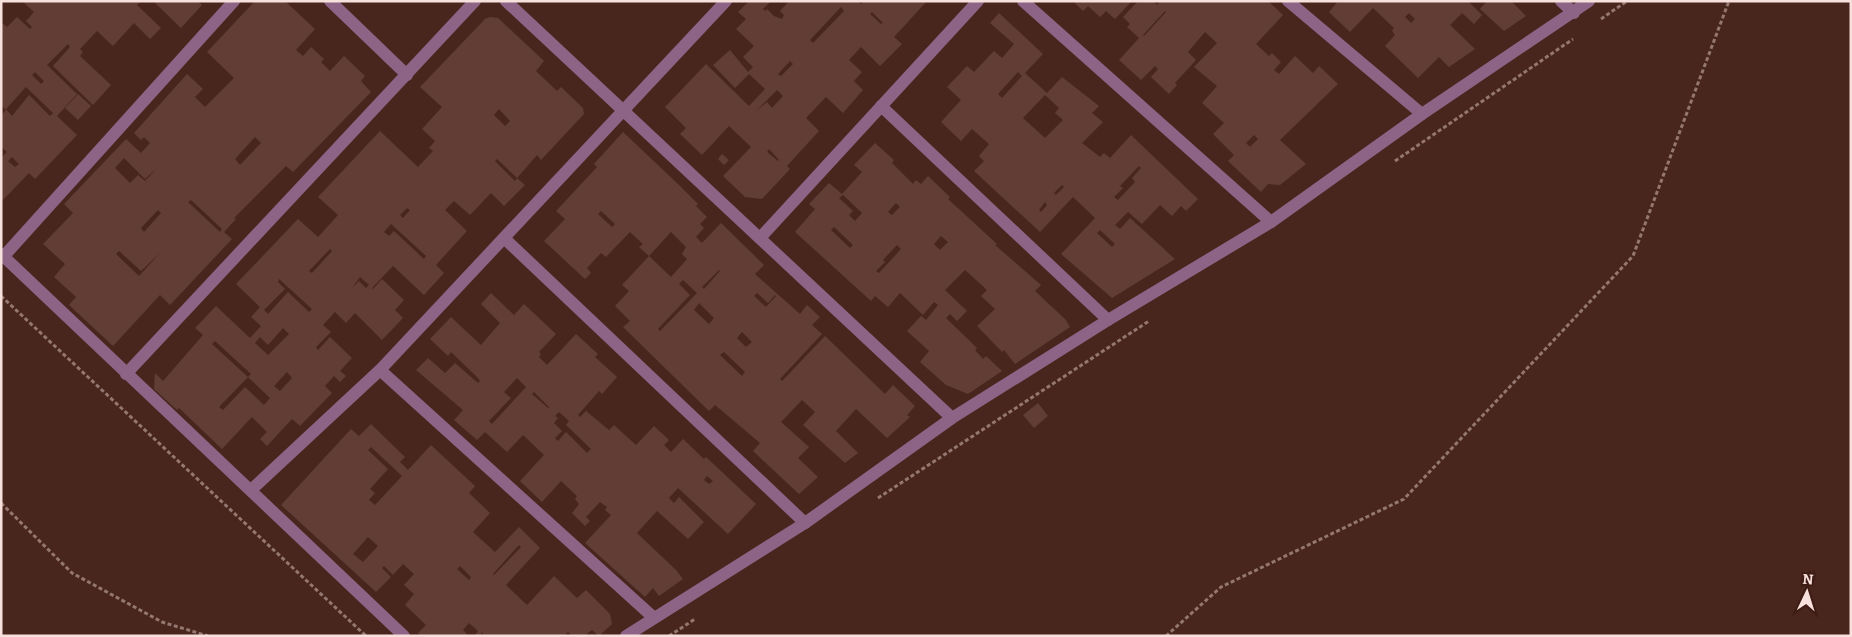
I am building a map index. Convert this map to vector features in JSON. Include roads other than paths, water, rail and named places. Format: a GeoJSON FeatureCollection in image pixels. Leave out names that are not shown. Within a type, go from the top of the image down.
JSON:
{"type":"FeatureCollection","features":[{"type":"Feature","properties":{"kind":"street"},"geometry":{"type":"LineString","coordinates":[[234,1],[2,255],[404,636]]}},
{"type":"Feature","properties":{"kind":"street"},"geometry":{"type":"LineString","coordinates":[[330,1],[408,74]]}},
{"type":"Feature","properties":{"kind":"street"},"geometry":{"type":"LineString","coordinates":[[126,374],[475,1]]}},
{"type":"Feature","properties":{"kind":"street"},"geometry":{"type":"LineString","coordinates":[[506,1],[952,418]]}},
{"type":"Feature","properties":{"kind":"street"},"geometry":{"type":"LineString","coordinates":[[251,490],[380,370],[726,1]]}},
{"type":"Feature","properties":{"kind":"street"},"geometry":{"type":"LineString","coordinates":[[760,238],[978,1]]}},
{"type":"Feature","properties":{"kind":"street"},"geometry":{"type":"LineString","coordinates":[[1023,1],[1272,222]]}},
{"type":"Feature","properties":{"kind":"street"},"geometry":{"type":"LineString","coordinates":[[1288,1],[1422,114]]}},
{"type":"Feature","properties":{"kind":"street"},"geometry":{"type":"LineString","coordinates":[[1561,1],[1574,13]]}},
{"type":"Feature","properties":{"kind":"street"},"geometry":{"type":"LineString","coordinates":[[626,636],[653,617],[805,523],[952,418],[1108,320],[1272,222],[1422,114],[1574,13],[1589,1]]}},
{"type":"Feature","properties":{"kind":"street"},"geometry":{"type":"LineString","coordinates":[[881,106],[1108,320]]}},
{"type":"Feature","properties":{"kind":"street"},"geometry":{"type":"LineString","coordinates":[[504,238],[805,523]]}},
{"type":"Feature","properties":{"kind":"street"},"geometry":{"type":"LineString","coordinates":[[380,370],[653,617]]}}]}
